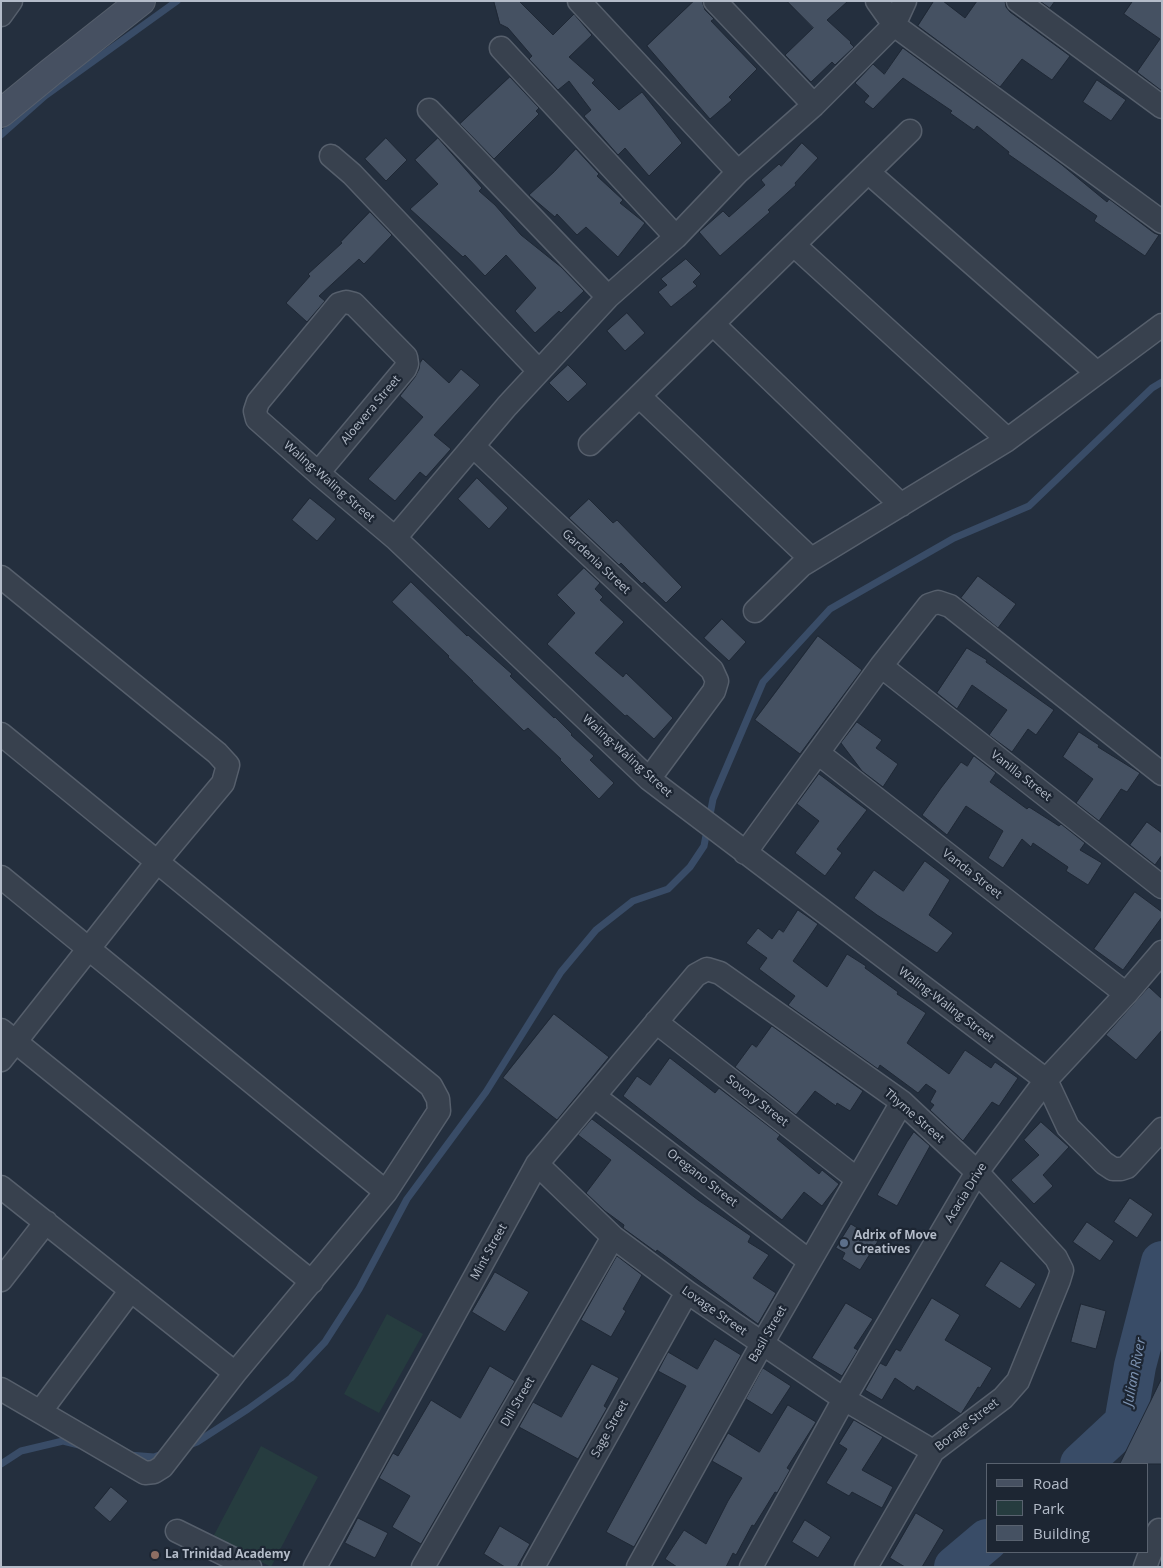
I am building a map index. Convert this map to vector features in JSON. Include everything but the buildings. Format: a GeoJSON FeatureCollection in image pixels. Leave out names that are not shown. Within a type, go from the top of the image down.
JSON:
{"type":"FeatureCollection","features":[{"type":"Feature","properties":{"kind":"street"},"geometry":{"type":"LineString","coordinates":[[1,15],[11,1]]}},
{"type":"Feature","properties":{"kind":"street"},"geometry":{"type":"LineString","coordinates":[[1,113],[141,1]]}},
{"type":"Feature","properties":{"kind":"street"},"geometry":{"type":"LineString","coordinates":[[579,1],[738,172]]}},
{"type":"Feature","properties":{"kind":"street"},"geometry":{"type":"LineString","coordinates":[[715,1],[814,105]]}},
{"type":"Feature","properties":{"kind":"street"},"geometry":{"type":"LineString","coordinates":[[877,1],[894,25],[1162,222]]}},
{"type":"Feature","properties":{"kind":"street"},"geometry":{"type":"LineString","coordinates":[[395,538],[539,371],[608,297],[676,237],[738,172],[814,105],[894,25],[905,1]]}},
{"type":"Feature","properties":{"kind":"street"},"geometry":{"type":"LineString","coordinates":[[1018,1],[1162,107]]}},
{"type":"Feature","properties":{"kind":"street"},"geometry":{"type":"LineString","coordinates":[[501,48],[676,237]]}},
{"type":"Feature","properties":{"kind":"street"},"geometry":{"type":"LineString","coordinates":[[429,110],[608,297]]}},
{"type":"Feature","properties":{"kind":"street"},"geometry":{"type":"LineString","coordinates":[[590,444],[910,131]]}},
{"type":"Feature","properties":{"kind":"street"},"geometry":{"type":"LineString","coordinates":[[331,156],[352,174],[539,371]]}},
{"type":"Feature","properties":{"kind":"street"},"geometry":{"type":"LineString","coordinates":[[868,172],[1096,373]]}},
{"type":"Feature","properties":{"kind":"street"},"geometry":{"type":"LineString","coordinates":[[794,245],[1007,439]]}},
{"type":"Feature","properties":{"kind":"street","name":"Aloevera Street"},"geometry":{"type":"LineString","coordinates":[[256,415],[258,402],[340,304],[346,302],[354,304],[406,357],[407,364],[405,369],[318,474]]}},
{"type":"Feature","properties":{"kind":"street"},"geometry":{"type":"LineString","coordinates":[[713,324],[901,505]]}},
{"type":"Feature","properties":{"kind":"street"},"geometry":{"type":"LineString","coordinates":[[755,611],[810,559],[1007,439],[1162,325]]}},
{"type":"Feature","properties":{"kind":"street"},"geometry":{"type":"LineString","coordinates":[[639,396],[810,559]]}},
{"type":"Feature","properties":{"kind":"street","name":"Waling-Waling Street"},"geometry":{"type":"LineString","coordinates":[[256,415],[318,474],[395,538],[649,779],[1046,1080]]}},
{"type":"Feature","properties":{"kind":"street","name":"Gardenia Street"},"geometry":{"type":"LineString","coordinates":[[473,446],[712,670],[717,681],[714,691],[649,779]]}},
{"type":"Feature","properties":{"kind":"street"},"geometry":{"type":"LineString","coordinates":[[1,577],[217,753],[228,765],[223,783],[88,947],[8,1036],[1,1060]]}},
{"type":"Feature","properties":{"kind":"street"},"geometry":{"type":"LineString","coordinates":[[745,853],[881,666],[929,605],[938,602],[950,606],[1162,774]]}},
{"type":"Feature","properties":{"kind":"street","name":"Vanilla Street"},"geometry":{"type":"LineString","coordinates":[[881,666],[1162,887]]}},
{"type":"Feature","properties":{"kind":"street"},"geometry":{"type":"LineString","coordinates":[[1,734],[431,1086],[438,1099],[439,1111],[386,1192],[236,1373],[162,1467],[154,1472],[145,1473],[1,1389]]}},
{"type":"Feature","properties":{"kind":"street","name":"Vanda Street"},"geometry":{"type":"LineString","coordinates":[[818,753],[1126,994]]}},
{"type":"Feature","properties":{"kind":"street"},"geometry":{"type":"LineString","coordinates":[[1,877],[386,1192]]}},
{"type":"Feature","properties":{"kind":"street","name":"Acacia Drive"},"geometry":{"type":"LineString","coordinates":[[751,1567],[844,1399],[977,1172],[1046,1080],[1126,994],[1162,952]]}},
{"type":"Feature","properties":{"kind":"street","name":"Mint Street"},"geometry":{"type":"LineString","coordinates":[[315,1567],[537,1164],[696,975],[707,969]]}},
{"type":"Feature","properties":{"kind":"street","name":"Thyme Street"},"geometry":{"type":"LineString","coordinates":[[707,969],[720,973],[902,1102],[977,1172],[1056,1258],[1062,1270],[1060,1280]]}},
{"type":"Feature","properties":{"kind":"street","name":"Sovory Street"},"geometry":{"type":"LineString","coordinates":[[656,1022],[857,1179]]}},
{"type":"Feature","properties":{"kind":"street"},"geometry":{"type":"LineString","coordinates":[[8,1036],[312,1282]]}},
{"type":"Feature","properties":{"kind":"street"},"geometry":{"type":"LineString","coordinates":[[1046,1080],[1068,1127],[1104,1164],[1113,1170],[1127,1166],[1162,1129]]}},
{"type":"Feature","properties":{"kind":"street","name":"Oregano Street"},"geometry":{"type":"LineString","coordinates":[[594,1096],[810,1261]]}},
{"type":"Feature","properties":{"kind":"street","name":"Basil Street"},"geometry":{"type":"LineString","coordinates":[[638,1567],[762,1344],[902,1102]]}},
{"type":"Feature","properties":{"kind":"street","name":"Lovage Street"},"geometry":{"type":"LineString","coordinates":[[537,1164],[613,1236],[687,1292],[844,1399],[933,1451]]}},
{"type":"Feature","properties":{"kind":"street"},"geometry":{"type":"LineString","coordinates":[[1,1187],[236,1373]]}},
{"type":"Feature","properties":{"kind":"street"},"geometry":{"type":"LineString","coordinates":[[1,1280],[46,1222]]}},
{"type":"Feature","properties":{"kind":"street","name":"Dill Street"},"geometry":{"type":"LineString","coordinates":[[423,1567],[613,1236]]}},
{"type":"Feature","properties":{"kind":"street","name":"Borage Street"},"geometry":{"type":"LineString","coordinates":[[866,1567],[933,1451],[1002,1398],[1018,1381],[1060,1280]]}},
{"type":"Feature","properties":{"kind":"street"},"geometry":{"type":"LineString","coordinates":[[40,1412],[132,1290]]}},
{"type":"Feature","properties":{"kind":"street","name":"Sage Street"},"geometry":{"type":"LineString","coordinates":[[533,1567],[687,1292]]}},
{"type":"Feature","properties":{"kind":"street"},"geometry":{"type":"LineString","coordinates":[[1145,1567],[1161,1529]]}},
{"type":"Feature","properties":{"kind":"street"},"geometry":{"type":"LineString","coordinates":[[177,1530],[250,1567]]}},
{"type":"Feature","properties":{"kind":"green space"},"geometry":{"type":"Polygon","coordinates":[[[387,1314],[423,1334],[379,1413],[344,1394],[387,1314]]]}},
{"type":"Feature","properties":{"kind":"green space"},"geometry":{"type":"Polygon","coordinates":[[[261,1446],[318,1477],[271,1567],[213,1537],[261,1446]]]}},
{"type":"Feature","properties":{"kind":"waterway"},"geometry":{"type":"LineString","coordinates":[[1,135],[45,96],[177,1]]}},
{"type":"Feature","properties":{"kind":"waterway"},"geometry":{"type":"LineString","coordinates":[[187,1446],[197,1442],[248,1409],[291,1378],[325,1342],[359,1289],[407,1199],[486,1092],[561,972],[596,930],[633,901],[668,889],[690,867],[704,846],[713,799],[763,682],[830,609],[954,538],[1029,506],[1152,388],[1162,382]]}},
{"type":"Feature","properties":{"kind":"waterway","name":"Julian River"},"geometry":{"type":"LineString","coordinates":[[1082,1463],[1125,1423],[1135,1366],[1162,1262]]}},
{"type":"Feature","properties":{"kind":"waterway"},"geometry":{"type":"LineString","coordinates":[[1,1464],[21,1451],[63,1441],[79,1445]]}},
{"type":"Feature","properties":{"kind":"waterway"},"geometry":{"type":"LineString","coordinates":[[129,1455],[154,1457],[165,1453]]}},
{"type":"Feature","properties":{"kind":"waterway","name":"Julian River"},"geometry":{"type":"LineString","coordinates":[[955,1567],[986,1541]]}},
{"type":"Feature","properties":{"kind":"place","name":"Adrix of Move Creatives"},"geometry":{"type":"Point","coordinates":[844,1243]}},
{"type":"Feature","properties":{"kind":"place","name":"La Trinidad Academy"},"geometry":{"type":"Point","coordinates":[155,1555]}}]}
